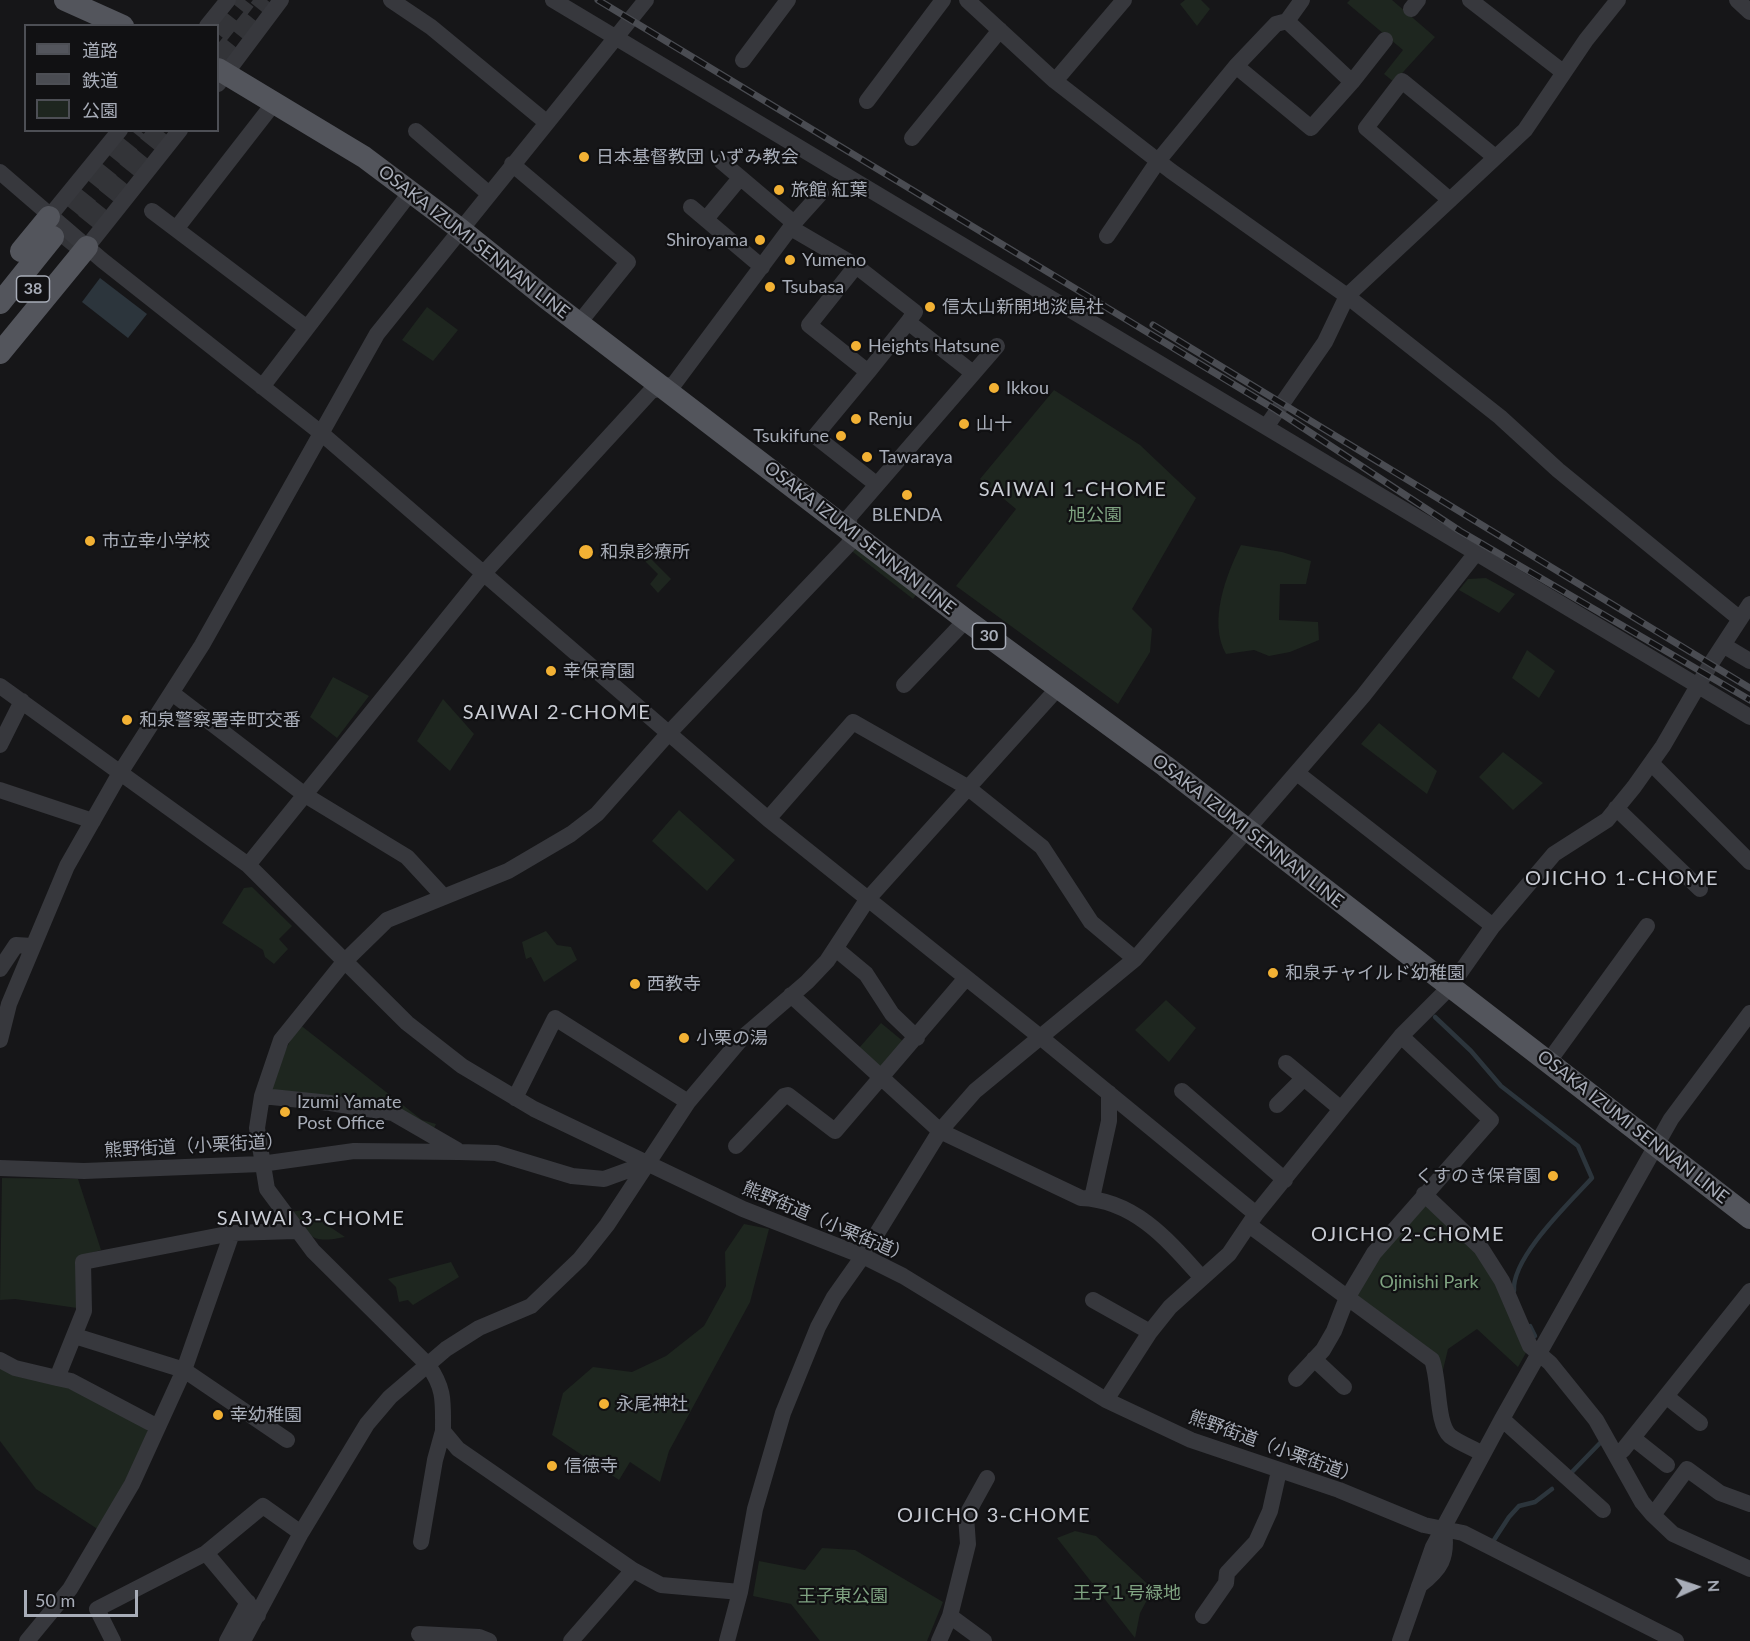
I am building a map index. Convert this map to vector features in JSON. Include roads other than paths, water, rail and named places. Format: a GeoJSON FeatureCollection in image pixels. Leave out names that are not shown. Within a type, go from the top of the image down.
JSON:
{"type":"FeatureCollection","features":[{"type":"Feature","properties":{"kind":"main road"},"geometry":{"type":"LineString","coordinates":[[65,0],[119,24]]}},
{"type":"Feature","properties":{"kind":"main road","name":"OSAKA IZUMI SENNAN LINE"},"geometry":{"type":"LineString","coordinates":[[220,76],[274,103],[364,157],[410,194],[460,228],[579,323],[966,620],[1165,766],[1750,1218]]}},
{"type":"Feature","properties":{"kind":"main road"},"geometry":{"type":"LineString","coordinates":[[0,278],[64,237]]}},
{"type":"Feature","properties":{"kind":"main road"},"geometry":{"type":"LineString","coordinates":[[0,353],[64,237]]}},
{"type":"Feature","properties":{"kind":"main road","name":"38"},"geometry":{"type":"LineString","coordinates":[[0,303],[64,237]]}},
{"type":"Feature","properties":{"kind":"main road","name":"38"},"geometry":{"type":"LineString","coordinates":[[0,329],[64,237]]}},
{"type":"Feature","properties":{"kind":"street"},"geometry":{"type":"LineString","coordinates":[[209,24],[228,0]]}},
{"type":"Feature","properties":{"kind":"street"},"geometry":{"type":"LineString","coordinates":[[220,76],[281,0]]}},
{"type":"Feature","properties":{"kind":"street"},"geometry":{"type":"LineString","coordinates":[[391,0],[431,27],[546,122]]}},
{"type":"Feature","properties":{"kind":"street"},"geometry":{"type":"LineString","coordinates":[[553,0],[1750,717]]}},
{"type":"Feature","properties":{"kind":"street"},"geometry":{"type":"LineString","coordinates":[[0,1040],[9,1004],[67,866],[120,773],[202,645],[377,334],[488,193],[646,0]]}},
{"type":"Feature","properties":{"kind":"street"},"geometry":{"type":"LineString","coordinates":[[743,60],[788,0]]}},
{"type":"Feature","properties":{"kind":"street"},"geometry":{"type":"LineString","coordinates":[[867,101],[943,0]]}},
{"type":"Feature","properties":{"kind":"street"},"geometry":{"type":"LineString","coordinates":[[967,0],[1055,81],[1158,161],[1347,296],[1500,417],[1558,470],[1740,619]]}},
{"type":"Feature","properties":{"kind":"street"},"geometry":{"type":"LineString","coordinates":[[1055,81],[1124,0]]}},
{"type":"Feature","properties":{"kind":"street"},"geometry":{"type":"LineString","coordinates":[[1107,236],[1158,161],[1236,66],[1276,24],[1287,21],[1302,0]]}},
{"type":"Feature","properties":{"kind":"street"},"geometry":{"type":"LineString","coordinates":[[1470,0],[1563,72]]}},
{"type":"Feature","properties":{"kind":"street"},"geometry":{"type":"LineString","coordinates":[[1266,427],[1324,342],[1347,296],[1525,130],[1563,72],[1618,0]]}},
{"type":"Feature","properties":{"kind":"street"},"geometry":{"type":"LineString","coordinates":[[1737,0],[1750,12]]}},
{"type":"Feature","properties":{"kind":"street"},"geometry":{"type":"LineString","coordinates":[[1287,21],[1352,82]]}},
{"type":"Feature","properties":{"kind":"street"},"geometry":{"type":"LineString","coordinates":[[912,138],[1000,30]]}},
{"type":"Feature","properties":{"kind":"street"},"geometry":{"type":"LineString","coordinates":[[1236,66],[1311,128],[1385,40]]}},
{"type":"Feature","properties":{"kind":"street"},"geometry":{"type":"LineString","coordinates":[[1450,200],[1366,128],[1402,81],[1495,157]]}},
{"type":"Feature","properties":{"kind":"street"},"geometry":{"type":"LineString","coordinates":[[176,229],[274,103]]}},
{"type":"Feature","properties":{"kind":"street"},"geometry":{"type":"LineString","coordinates":[[416,131],[488,193]]}},
{"type":"Feature","properties":{"kind":"street"},"geometry":{"type":"LineString","coordinates":[[64,237],[119,132]]}},
{"type":"Feature","properties":{"kind":"street"},"geometry":{"type":"LineString","coordinates":[[64,237],[178,132]]}},
{"type":"Feature","properties":{"kind":"street"},"geometry":{"type":"LineString","coordinates":[[722,162],[793,226],[856,266],[915,312],[815,436],[876,484]]}},
{"type":"Feature","properties":{"kind":"street"},"geometry":{"type":"LineString","coordinates":[[512,164],[628,262],[579,323]]}},
{"type":"Feature","properties":{"kind":"street"},"geometry":{"type":"LineString","coordinates":[[0,172],[64,237],[321,433],[667,735],[867,900],[1109,1093],[1346,1300],[1432,1360],[1438,1376],[1444,1428],[1451,1437],[1484,1454]]}},
{"type":"Feature","properties":{"kind":"street"},"geometry":{"type":"LineString","coordinates":[[706,219],[740,178]]}},
{"type":"Feature","properties":{"kind":"street"},"geometry":{"type":"LineString","coordinates":[[248,865],[484,573],[651,391],[675,384],[793,226],[821,193]]}},
{"type":"Feature","properties":{"kind":"street"},"geometry":{"type":"LineString","coordinates":[[262,387],[410,194]]}},
{"type":"Feature","properties":{"kind":"street"},"geometry":{"type":"LineString","coordinates":[[691,207],[762,267]]}},
{"type":"Feature","properties":{"kind":"street"},"geometry":{"type":"LineString","coordinates":[[152,211],[307,328]]}},
{"type":"Feature","properties":{"kind":"street"},"geometry":{"type":"LineString","coordinates":[[856,266],[809,325],[868,372]]}},
{"type":"Feature","properties":{"kind":"street"},"geometry":{"type":"LineString","coordinates":[[908,322],[973,373]]}},
{"type":"Feature","properties":{"kind":"street"},"geometry":{"type":"LineString","coordinates":[[421,1542],[435,1460],[443,1431],[443,1394],[440,1382],[428,1365],[295,1231],[267,1189],[261,1164],[257,1128],[262,1096],[280,1040],[344,962],[387,920],[508,872],[571,834],[597,814],[667,735],[850,543],[849,517],[997,346]]}},
{"type":"Feature","properties":{"kind":"street"},"geometry":{"type":"LineString","coordinates":[[727,1641],[740,1592],[755,1509],[783,1413],[818,1327],[834,1297],[863,1256],[940,1131],[975,1091],[1135,958],[1297,773],[1476,553]]}},
{"type":"Feature","properties":{"kind":"street"},"geometry":{"type":"LineString","coordinates":[[1106,1400],[1150,1332],[1170,1307],[1229,1254],[1252,1220],[1341,1109],[1401,1036],[1450,987],[1493,926],[1554,854],[1607,820],[1651,763],[1750,604]]}},
{"type":"Feature","properties":{"kind":"street"},"geometry":{"type":"LineString","coordinates":[[904,685],[966,620]]}},
{"type":"Feature","properties":{"kind":"street"},"geometry":{"type":"LineString","coordinates":[[1723,645],[1750,661]]}},
{"type":"Feature","properties":{"kind":"street"},"geometry":{"type":"LineString","coordinates":[[0,686],[248,865],[406,1023],[462,1066],[515,1098],[648,1163]]}},
{"type":"Feature","properties":{"kind":"street"},"geometry":{"type":"LineString","coordinates":[[227,1641],[253,1609],[368,1424],[390,1397],[428,1365],[479,1329],[531,1306],[580,1259],[688,1102],[742,1038],[807,982],[836,948],[867,900],[1058,688]]}},
{"type":"Feature","properties":{"kind":"street"},"geometry":{"type":"LineString","coordinates":[[172,693],[305,795],[407,857],[444,897]]}},
{"type":"Feature","properties":{"kind":"street"},"geometry":{"type":"LineString","coordinates":[[0,745],[22,702]]}},
{"type":"Feature","properties":{"kind":"street"},"geometry":{"type":"LineString","coordinates":[[768,819],[853,722],[967,787],[1042,847],[1091,922],[1135,958]]}},
{"type":"Feature","properties":{"kind":"street"},"geometry":{"type":"LineString","coordinates":[[1651,763],[1750,862]]}},
{"type":"Feature","properties":{"kind":"street"},"geometry":{"type":"LineString","coordinates":[[1297,773],[1493,926]]}},
{"type":"Feature","properties":{"kind":"street"},"geometry":{"type":"LineString","coordinates":[[0,790],[93,821]]}},
{"type":"Feature","properties":{"kind":"street"},"geometry":{"type":"LineString","coordinates":[[1616,808],[1700,889]]}},
{"type":"Feature","properties":{"kind":"street"},"geometry":{"type":"LineString","coordinates":[[1549,1061],[1647,926]]}},
{"type":"Feature","properties":{"kind":"street"},"geometry":{"type":"LineString","coordinates":[[1,967],[16,945],[32,946]]}},
{"type":"Feature","properties":{"kind":"street"},"geometry":{"type":"LineString","coordinates":[[836,948],[866,974],[892,1014],[917,1038]]}},
{"type":"Feature","properties":{"kind":"street"},"geometry":{"type":"LineString","coordinates":[[736,1146],[784,1096],[788,1095],[835,1131],[917,1038],[966,978]]}},
{"type":"Feature","properties":{"kind":"street"},"geometry":{"type":"LineString","coordinates":[[791,995],[940,1131],[1081,1198],[1092,1198],[1128,1210],[1162,1233],[1202,1278]]}},
{"type":"Feature","properties":{"kind":"street"},"geometry":{"type":"LineString","coordinates":[[1400,1641],[1433,1547],[1502,1419],[1671,1119],[1750,1014]]}},
{"type":"Feature","properties":{"kind":"street"},"geometry":{"type":"LineString","coordinates":[[515,1098],[555,1018],[688,1102]]}},
{"type":"Feature","properties":{"kind":"street"},"geometry":{"type":"LineString","coordinates":[[1296,1379],[1334,1331],[1346,1300],[1374,1253],[1491,1120],[1401,1036]]}},
{"type":"Feature","properties":{"kind":"street"},"geometry":{"type":"LineString","coordinates":[[1286,1063],[1341,1109]]}},
{"type":"Feature","properties":{"kind":"street"},"geometry":{"type":"LineString","coordinates":[[1276,1105],[1304,1078]]}},
{"type":"Feature","properties":{"kind":"street"},"geometry":{"type":"LineString","coordinates":[[1182,1091],[1285,1179]]}},
{"type":"Feature","properties":{"kind":"street"},"geometry":{"type":"LineString","coordinates":[[1092,1198],[1109,1121],[1109,1093]]}},
{"type":"Feature","properties":{"kind":"street"},"geometry":{"type":"LineString","coordinates":[[262,1096],[330,1102],[393,1113],[459,1152]]}},
{"type":"Feature","properties":{"kind":"street","name":"熊野街道（小栗街道）"},"geometry":{"type":"LineString","coordinates":[[0,1168],[84,1171],[261,1164],[354,1151],[459,1152],[496,1153],[572,1176],[604,1179],[648,1163],[743,1209],[863,1256],[903,1275],[1106,1400],[1191,1440],[1339,1490],[1424,1525],[1463,1533],[1676,1641]]}},
{"type":"Feature","properties":{"kind":"street"},"geometry":{"type":"LineString","coordinates":[[604,1179],[618,1206]]}},
{"type":"Feature","properties":{"kind":"street"},"geometry":{"type":"LineString","coordinates":[[1424,1194],[1481,1248],[1502,1281],[1530,1346],[1550,1363],[1596,1420],[1642,1502],[1653,1515],[1672,1534],[1750,1569]]}},
{"type":"Feature","properties":{"kind":"street"},"geometry":{"type":"LineString","coordinates":[[57,1378],[86,1303],[83,1262],[232,1233],[295,1231]]}},
{"type":"Feature","properties":{"kind":"street"},"geometry":{"type":"LineString","coordinates":[[27,1641],[70,1588],[132,1484],[184,1370],[232,1233]]}},
{"type":"Feature","properties":{"kind":"street"},"geometry":{"type":"LineString","coordinates":[[1616,1455],[1667,1397],[1750,1291]]}},
{"type":"Feature","properties":{"kind":"street"},"geometry":{"type":"LineString","coordinates":[[1093,1300],[1150,1332]]}},
{"type":"Feature","properties":{"kind":"street"},"geometry":{"type":"LineString","coordinates":[[75,1336],[184,1370],[287,1440]]}},
{"type":"Feature","properties":{"kind":"street"},"geometry":{"type":"LineString","coordinates":[[1314,1359],[1344,1387]]}},
{"type":"Feature","properties":{"kind":"street"},"geometry":{"type":"LineString","coordinates":[[0,1360],[15,1368],[71,1381],[158,1427]]}},
{"type":"Feature","properties":{"kind":"street"},"geometry":{"type":"LineString","coordinates":[[1667,1397],[1700,1423]]}},
{"type":"Feature","properties":{"kind":"street"},"geometry":{"type":"LineString","coordinates":[[1502,1419],[1603,1510]]}},
{"type":"Feature","properties":{"kind":"street"},"geometry":{"type":"LineString","coordinates":[[443,1431],[458,1449],[633,1570],[661,1585],[740,1592]]}},
{"type":"Feature","properties":{"kind":"street"},"geometry":{"type":"LineString","coordinates":[[1633,1438],[1667,1465]]}},
{"type":"Feature","properties":{"kind":"street"},"geometry":{"type":"LineString","coordinates":[[1653,1515],[1687,1470],[1720,1493],[1750,1504]]}},
{"type":"Feature","properties":{"kind":"street"},"geometry":{"type":"LineString","coordinates":[[1203,1616],[1226,1583],[1227,1573],[1256,1542],[1270,1511],[1279,1471]]}},
{"type":"Feature","properties":{"kind":"street"},"geometry":{"type":"LineString","coordinates":[[939,1641],[950,1616],[968,1544],[966,1516],[987,1478]]}},
{"type":"Feature","properties":{"kind":"street"},"geometry":{"type":"LineString","coordinates":[[113,1641],[97,1609],[206,1553],[263,1506],[301,1533]]}},
{"type":"Feature","properties":{"kind":"street"},"geometry":{"type":"LineString","coordinates":[[206,1553],[253,1609]]}},
{"type":"Feature","properties":{"kind":"street"},"geometry":{"type":"LineString","coordinates":[[571,1641],[633,1570]]}},
{"type":"Feature","properties":{"kind":"street"},"geometry":{"type":"LineString","coordinates":[[243,1641],[253,1609]]}},
{"type":"Feature","properties":{"kind":"street"},"geometry":{"type":"LineString","coordinates":[[950,1616],[984,1641]]}},
{"type":"Feature","properties":{"kind":"street"},"geometry":{"type":"LineString","coordinates":[[419,1634],[479,1637],[489,1641]]}},
{"type":"Feature","properties":{"kind":"waterway"},"geometry":{"type":"LineString","coordinates":[[1435,1017],[1471,1051],[1501,1086],[1578,1146],[1592,1178],[1532,1247],[1522,1263],[1514,1291]]}},
{"type":"Feature","properties":{"kind":"waterway"},"geometry":{"type":"LineString","coordinates":[[1530,1326],[1535,1336]]}},
{"type":"Feature","properties":{"kind":"waterway"},"geometry":{"type":"LineString","coordinates":[[1570,1474],[1602,1441]]}},
{"type":"Feature","properties":{"kind":"waterway"},"geometry":{"type":"LineString","coordinates":[[1492,1543],[1519,1506],[1535,1502],[1552,1489]]}},
{"type":"Feature","properties":{"kind":"tunnel"},"geometry":{"type":"LineString","coordinates":[[219,33],[245,0]]}},
{"type":"Feature","properties":{"kind":"tunnel"},"geometry":{"type":"LineString","coordinates":[[219,60],[267,0]]}},
{"type":"Feature","properties":{"kind":"tunnel"},"geometry":{"type":"LineString","coordinates":[[53,237],[137,132]]}},
{"type":"Feature","properties":{"kind":"tunnel"},"geometry":{"type":"LineString","coordinates":[[66,248],[159,132]]}},
{"type":"Feature","properties":{"kind":"railway"},"geometry":{"type":"LineString","coordinates":[[598,0],[1276,410],[1460,531],[1750,700]]}},
{"type":"Feature","properties":{"kind":"railway"},"geometry":{"type":"LineString","coordinates":[[1153,325],[1750,688]]}},
{"type":"Feature","properties":{"kind":"place","name":"日本基督教団 いずみ教会"},"geometry":{"type":"Point","coordinates":[584,157]}},
{"type":"Feature","properties":{"kind":"place","name":"旅館 紅葉"},"geometry":{"type":"Point","coordinates":[779,190]}},
{"type":"Feature","properties":{"kind":"place","name":"Shiroyama"},"geometry":{"type":"Point","coordinates":[760,240]}},
{"type":"Feature","properties":{"kind":"place","name":"Yumeno"},"geometry":{"type":"Point","coordinates":[790,260]}},
{"type":"Feature","properties":{"kind":"place","name":"Tsubasa"},"geometry":{"type":"Point","coordinates":[770,287]}},
{"type":"Feature","properties":{"kind":"place","name":"信太山新開地淡島社"},"geometry":{"type":"Point","coordinates":[930,307]}},
{"type":"Feature","properties":{"kind":"place","name":"Heights Hatsune"},"geometry":{"type":"Point","coordinates":[856,346]}},
{"type":"Feature","properties":{"kind":"place","name":"Ikkou"},"geometry":{"type":"Point","coordinates":[994,388]}},
{"type":"Feature","properties":{"kind":"place","name":"Renju"},"geometry":{"type":"Point","coordinates":[856,419]}},
{"type":"Feature","properties":{"kind":"place","name":"山十"},"geometry":{"type":"Point","coordinates":[964,424]}},
{"type":"Feature","properties":{"kind":"place","name":"Tsukifune"},"geometry":{"type":"Point","coordinates":[841,436]}},
{"type":"Feature","properties":{"kind":"place","name":"Tawaraya"},"geometry":{"type":"Point","coordinates":[867,457]}},
{"type":"Feature","properties":{"kind":"place","name":"BLENDA"},"geometry":{"type":"Point","coordinates":[907,495]}},
{"type":"Feature","properties":{"kind":"place","name":"市立幸小学校"},"geometry":{"type":"Point","coordinates":[90,541]}},
{"type":"Feature","properties":{"kind":"place","name":"和泉診療所"},"geometry":{"type":"Point","coordinates":[586,552]}},
{"type":"Feature","properties":{"kind":"place","name":"幸保育園"},"geometry":{"type":"Point","coordinates":[551,671]}},
{"type":"Feature","properties":{"kind":"place","name":"和泉警察署幸町交番"},"geometry":{"type":"Point","coordinates":[127,720]}},
{"type":"Feature","properties":{"kind":"place","name":"和泉チャイルド幼稚園"},"geometry":{"type":"Point","coordinates":[1273,973]}},
{"type":"Feature","properties":{"kind":"place","name":"西教寺"},"geometry":{"type":"Point","coordinates":[635,984]}},
{"type":"Feature","properties":{"kind":"place","name":"小栗の湯"},"geometry":{"type":"Point","coordinates":[684,1038]}},
{"type":"Feature","properties":{"kind":"place","name":"Izumi Yamate Post Office"},"geometry":{"type":"Point","coordinates":[285,1112]}},
{"type":"Feature","properties":{"kind":"place","name":"くすのき保育園"},"geometry":{"type":"Point","coordinates":[1553,1176]}},
{"type":"Feature","properties":{"kind":"place","name":"永尾神社"},"geometry":{"type":"Point","coordinates":[604,1404]}},
{"type":"Feature","properties":{"kind":"place","name":"幸幼稚園"},"geometry":{"type":"Point","coordinates":[218,1415]}},
{"type":"Feature","properties":{"kind":"place","name":"信徳寺"},"geometry":{"type":"Point","coordinates":[552,1466]}},
{"type":"Feature","properties":{"kind":"district","name":"SAIWAI 1-CHOME"},"geometry":{"type":"Point","coordinates":[1073,490]}},
{"type":"Feature","properties":{"kind":"district","name":"SAIWAI 2-CHOME"},"geometry":{"type":"Point","coordinates":[557,713]}},
{"type":"Feature","properties":{"kind":"district","name":"OJICHO 1-CHOME"},"geometry":{"type":"Point","coordinates":[1622,879]}},
{"type":"Feature","properties":{"kind":"district","name":"SAIWAI 3-CHOME"},"geometry":{"type":"Point","coordinates":[311,1219]}},
{"type":"Feature","properties":{"kind":"district","name":"OJICHO 2-CHOME"},"geometry":{"type":"Point","coordinates":[1408,1235]}},
{"type":"Feature","properties":{"kind":"district","name":"OJICHO 3-CHOME"},"geometry":{"type":"Point","coordinates":[994,1516]}},
{"type":"Feature","properties":{"kind":"park label","name":"旭公園"},"geometry":{"type":"Point","coordinates":[1095,515]}},
{"type":"Feature","properties":{"kind":"park label","name":"Ojinishi Park"},"geometry":{"type":"Point","coordinates":[1429,1282]}},
{"type":"Feature","properties":{"kind":"park label","name":"王子１号緑地"},"geometry":{"type":"Point","coordinates":[1127,1593]}},
{"type":"Feature","properties":{"kind":"park label","name":"王子東公園"},"geometry":{"type":"Point","coordinates":[843,1596]}}]}
